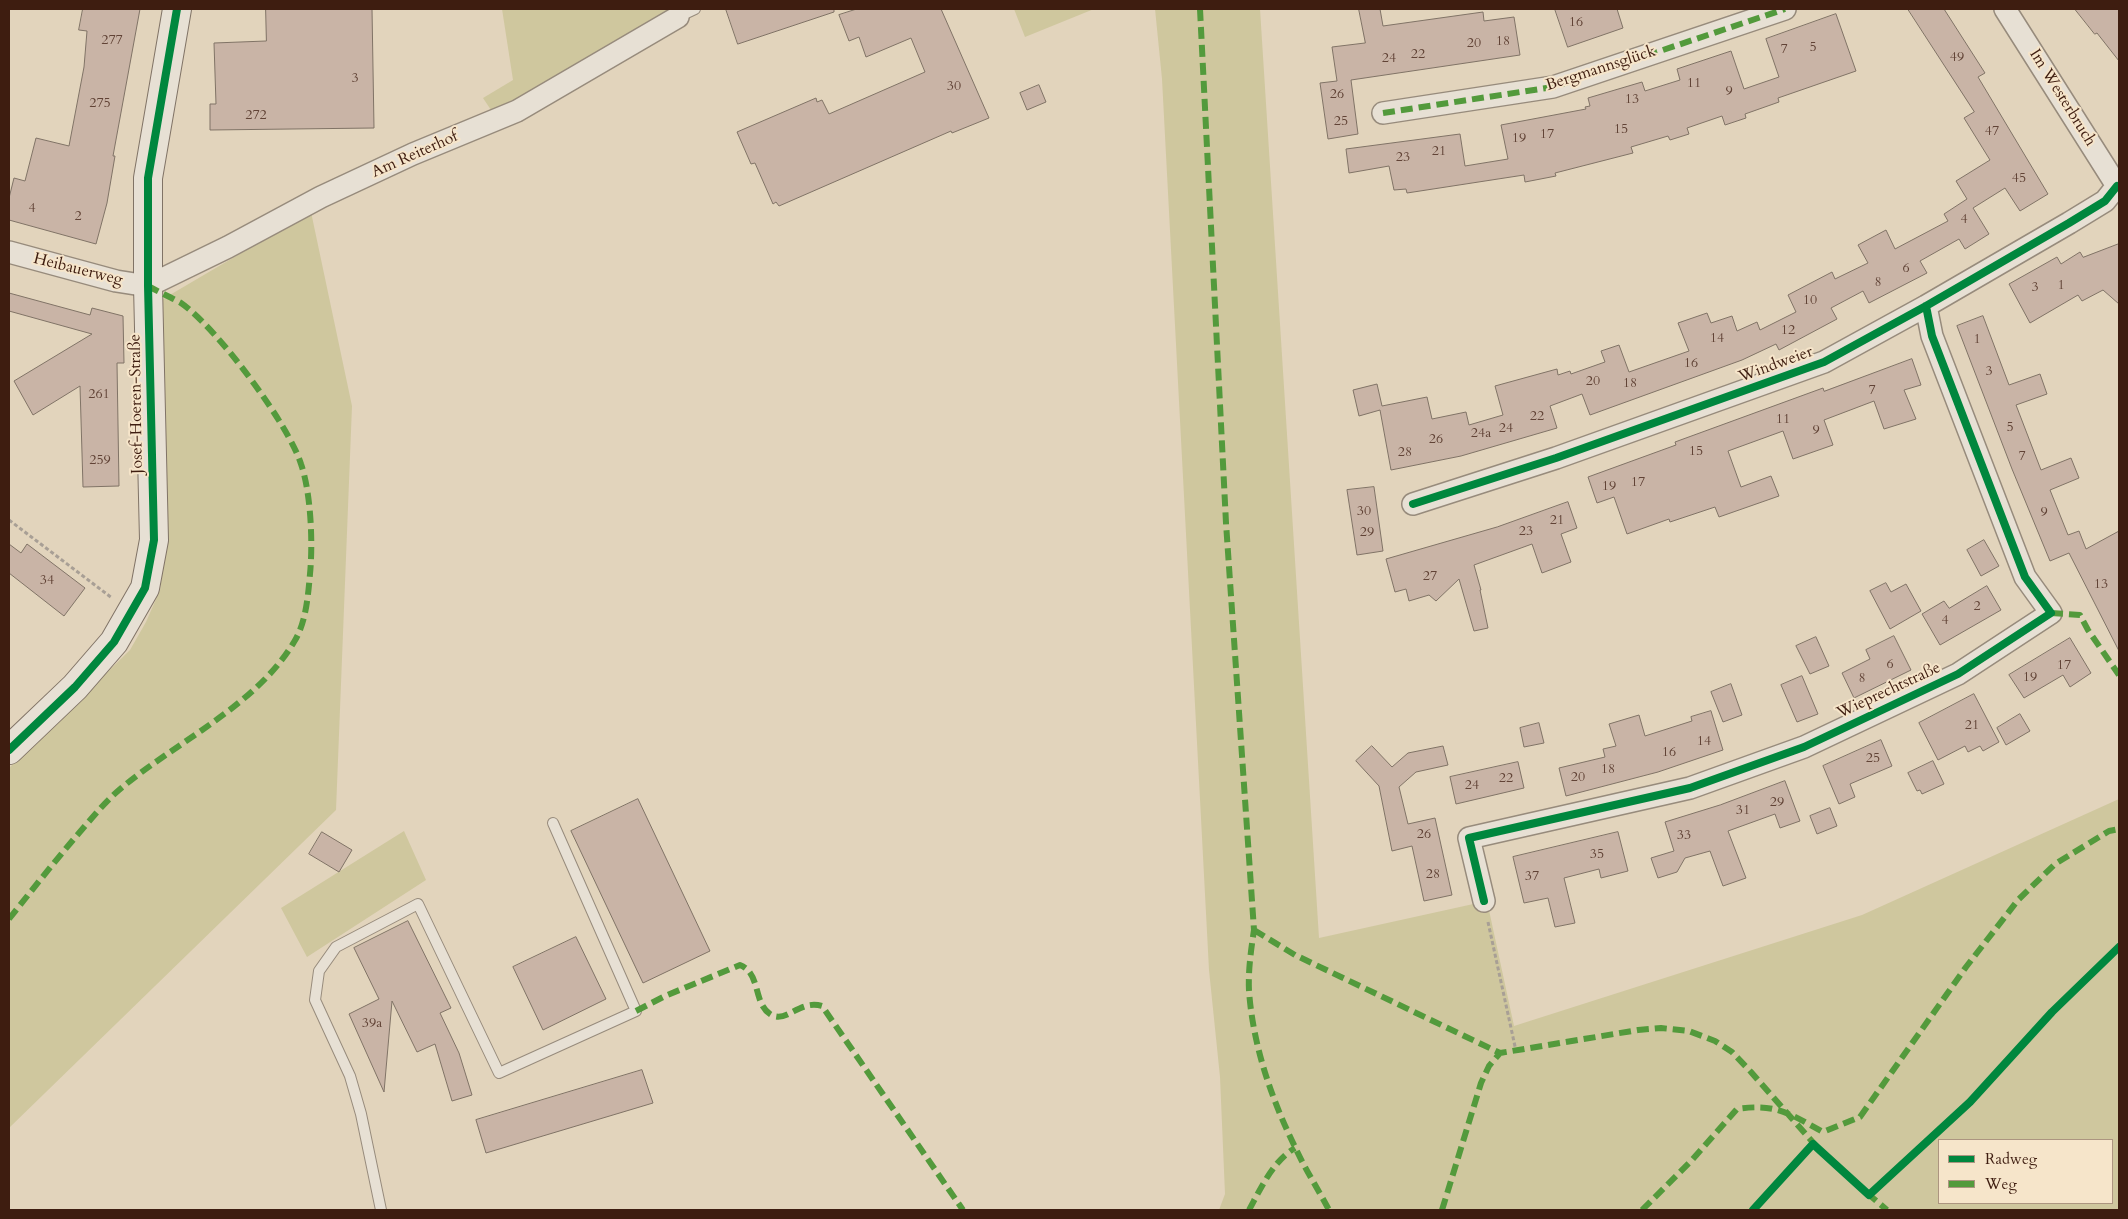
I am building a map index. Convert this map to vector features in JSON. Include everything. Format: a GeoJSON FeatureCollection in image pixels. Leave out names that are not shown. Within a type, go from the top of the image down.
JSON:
{"type":"FeatureCollection","features":[{"type":"Feature","properties":{"kind":"street","name":"Josef-Hoeren-Straße"},"geometry":{"type":"LineString","coordinates":[[9,750],[75,687],[114,642],[145,588],[154,540],[148,286],[148,178],[177,9]]}},
{"type":"Feature","properties":{"kind":"street","name":"Bergmannsglück"},"geometry":{"type":"LineString","coordinates":[[1383,114],[1553,87],[1785,9]]}},
{"type":"Feature","properties":{"kind":"street","name":"Im Westerbruch"},"geometry":{"type":"LineString","coordinates":[[2005,9],[2118,186]]}},
{"type":"Feature","properties":{"kind":"street","name":"Am Reiterhof"},"geometry":{"type":"LineString","coordinates":[[148,286],[228,248],[321,197],[414,154],[517,111],[686,13]]}},
{"type":"Feature","properties":{"kind":"street","name":"Windweier"},"geometry":{"type":"LineString","coordinates":[[1413,504],[1556,458],[1824,362],[1926,306],[2105,201],[2118,186]]}},
{"type":"Feature","properties":{"kind":"street","name":"Heibauerweg"},"geometry":{"type":"LineString","coordinates":[[9,252],[116,281],[148,286]]}},
{"type":"Feature","properties":{"kind":"street","name":"Wieprechtstraße"},"geometry":{"type":"LineString","coordinates":[[1484,901],[1469,838],[1690,788],[1804,747],[1958,674],[2051,614],[2025,577],[1932,336],[1926,306]]}},
{"type":"Feature","properties":{"kind":"lane"},"geometry":{"type":"LineString","coordinates":[[381,1210],[361,1114],[350,1076],[314,1000],[319,971],[336,947],[418,904],[498,1073],[636,1011],[553,823]]}},
{"type":"Feature","properties":{"kind":"path"},"geometry":{"type":"LineString","coordinates":[[9,520],[131,613]]}},
{"type":"Feature","properties":{"kind":"path"},"geometry":{"type":"LineString","coordinates":[[1484,901],[1516,1051]]}},
{"type":"Feature","properties":{"kind":"shaded area"},"geometry":{"type":"Polygon","coordinates":[[[502,9],[681,9],[493,113],[483,98],[513,80],[502,9]]]}},
{"type":"Feature","properties":{"kind":"shaded area"},"geometry":{"type":"Polygon","coordinates":[[[1014,9],[1094,9],[1025,37],[1014,9]]]}},
{"type":"Feature","properties":{"kind":"shaded area"},"geometry":{"type":"Polygon","coordinates":[[[1155,9],[1260,9],[1319,938],[1487,901],[1514,1026],[1862,915],[2119,799],[2119,1210],[1219,1210],[1225,1194],[1220,1077],[1209,970],[1162,79],[1155,9]]]}},
{"type":"Feature","properties":{"kind":"shaded area"},"geometry":{"type":"Polygon","coordinates":[[[311,212],[352,406],[336,810],[9,1128],[9,768],[130,650],[146,622],[160,590],[167,538],[163,299],[311,212]]]}},
{"type":"Feature","properties":{"kind":"shaded area"},"geometry":{"type":"Polygon","coordinates":[[[404,831],[426,880],[307,957],[281,908],[404,831]]]}},
{"type":"Feature","properties":{"kind":"building"},"geometry":{"type":"Polygon","coordinates":[[[83,9],[140,9],[113,156],[115,156],[107,203],[96,244],[9,220],[9,198],[14,178],[25,181],[36,138],[69,146],[84,67],[87,31],[79,30],[83,9]]]}},
{"type":"Feature","properties":{"kind":"building"},"geometry":{"type":"Polygon","coordinates":[[[266,9],[372,9],[374,128],[210,130],[210,104],[216,104],[214,43],[266,41],[266,9]]]}},
{"type":"Feature","properties":{"kind":"building"},"geometry":{"type":"Polygon","coordinates":[[[726,9],[834,9],[834,12],[738,44],[726,9]]]}},
{"type":"Feature","properties":{"kind":"building"},"geometry":{"type":"Polygon","coordinates":[[[857,9],[941,9],[989,118],[952,133],[951,131],[779,206],[776,202],[773,204],[755,163],[751,164],[737,132],[816,98],[817,102],[822,100],[829,114],[925,72],[911,38],[866,57],[859,37],[849,41],[839,15],[857,9]]]}},
{"type":"Feature","properties":{"kind":"building"},"geometry":{"type":"Polygon","coordinates":[[[1359,9],[1380,9],[1383,26],[1483,12],[1484,21],[1514,17],[1520,55],[1351,80],[1358,134],[1328,139],[1320,83],[1337,81],[1332,47],[1365,43],[1359,9]]]}},
{"type":"Feature","properties":{"kind":"building"},"geometry":{"type":"Polygon","coordinates":[[[1555,9],[1617,9],[1623,28],[1568,47],[1555,9]]]}},
{"type":"Feature","properties":{"kind":"building"},"geometry":{"type":"Polygon","coordinates":[[[1908,9],[1944,9],[1985,73],[1978,77],[2048,194],[2020,211],[2005,188],[1973,208],[1989,234],[1965,249],[1959,239],[1920,261],[1927,273],[1869,303],[1863,291],[1831,308],[1837,319],[1779,350],[1776,344],[1742,360],[1590,415],[1582,394],[1550,406],[1557,428],[1461,456],[1391,470],[1380,410],[1359,416],[1353,390],[1377,384],[1382,406],[1427,397],[1432,419],[1466,412],[1469,425],[1503,415],[1495,386],[1557,369],[1558,375],[1570,371],[1571,374],[1605,362],[1601,351],[1619,345],[1629,372],[1689,351],[1678,323],[1707,313],[1711,323],[1732,316],[1737,331],[1757,322],[1760,330],[1796,312],[1788,295],[1832,272],[1835,279],[1868,263],[1858,245],[1886,230],[1895,249],[1948,221],[1944,214],[1967,199],[1956,181],[1990,160],[1964,118],[1974,112],[1908,9]]]}},
{"type":"Feature","properties":{"kind":"building"},"geometry":{"type":"Polygon","coordinates":[[[2075,9],[2119,9],[2119,61],[2097,33],[2095,34],[2075,9]]]}},
{"type":"Feature","properties":{"kind":"building"},"geometry":{"type":"Polygon","coordinates":[[[1836,14],[1856,71],[1778,98],[1779,102],[1745,114],[1746,118],[1725,125],[1722,116],[1687,128],[1689,134],[1670,140],[1668,136],[1631,147],[1633,153],[1555,173],[1556,176],[1525,182],[1524,175],[1407,193],[1406,189],[1394,190],[1389,166],[1349,173],[1346,149],[1460,134],[1465,166],[1508,159],[1501,125],[1586,109],[1585,107],[1590,106],[1588,98],[1642,82],[1645,91],[1680,80],[1677,69],[1731,51],[1744,89],[1779,77],[1766,39],[1836,14]]]}},
{"type":"Feature","properties":{"kind":"building"},"geometry":{"type":"Polygon","coordinates":[[[1039,85],[1046,102],[1027,110],[1020,93],[1039,85]]]}},
{"type":"Feature","properties":{"kind":"building"},"geometry":{"type":"Polygon","coordinates":[[[2119,244],[2119,304],[2103,290],[2082,301],[2078,295],[2030,323],[2009,284],[2057,257],[2061,264],[2080,252],[2083,257],[2119,244]]]}},
{"type":"Feature","properties":{"kind":"building"},"geometry":{"type":"Polygon","coordinates":[[[9,293],[90,315],[92,308],[123,316],[124,363],[117,363],[119,486],[83,487],[80,386],[33,415],[14,381],[92,334],[9,311],[9,293]]]}},
{"type":"Feature","properties":{"kind":"building"},"geometry":{"type":"Polygon","coordinates":[[[1983,316],[2009,385],[2040,374],[2047,394],[2016,405],[2041,470],[2071,458],[2079,478],[2050,490],[2068,535],[2079,531],[2086,549],[2119,531],[2119,651],[2069,553],[2050,561],[2012,469],[1957,326],[1983,316]]]}},
{"type":"Feature","properties":{"kind":"building"},"geometry":{"type":"Polygon","coordinates":[[[1912,359],[1921,385],[1904,390],[1916,419],[1884,429],[1874,401],[1824,420],[1833,445],[1793,459],[1783,431],[1728,451],[1741,487],[1771,476],[1779,496],[1719,517],[1715,507],[1670,522],[1669,519],[1627,534],[1614,497],[1597,503],[1588,477],[1676,445],[1675,442],[1823,388],[1824,391],[1912,359]]]}},
{"type":"Feature","properties":{"kind":"building"},"geometry":{"type":"Polygon","coordinates":[[[1374,487],[1383,551],[1357,555],[1347,490],[1374,487]]]}},
{"type":"Feature","properties":{"kind":"building"},"geometry":{"type":"Polygon","coordinates":[[[1568,502],[1577,528],[1561,534],[1571,562],[1542,573],[1532,544],[1474,565],[1488,628],[1474,631],[1459,579],[1436,601],[1429,595],[1409,601],[1406,589],[1395,592],[1386,559],[1497,527],[1568,502]]]}},
{"type":"Feature","properties":{"kind":"building"},"geometry":{"type":"Polygon","coordinates":[[[1984,540],[1999,566],[1981,576],[1967,550],[1984,540]]]}},
{"type":"Feature","properties":{"kind":"building"},"geometry":{"type":"Polygon","coordinates":[[[9,544],[21,553],[27,544],[85,588],[64,616],[9,573],[9,544]]]}},
{"type":"Feature","properties":{"kind":"building"},"geometry":{"type":"Polygon","coordinates":[[[1886,583],[1891,592],[1906,584],[1921,611],[1890,629],[1870,591],[1886,583]]]}},
{"type":"Feature","properties":{"kind":"building"},"geometry":{"type":"Polygon","coordinates":[[[1987,586],[2001,610],[1940,645],[1922,614],[1944,601],[1949,608],[1987,586]]]}},
{"type":"Feature","properties":{"kind":"building"},"geometry":{"type":"Polygon","coordinates":[[[1894,636],[1911,670],[1854,698],[1842,673],[1870,659],[1866,650],[1894,636]]]}},
{"type":"Feature","properties":{"kind":"building"},"geometry":{"type":"Polygon","coordinates":[[[1816,637],[1829,666],[1810,674],[1796,646],[1816,637]]]}},
{"type":"Feature","properties":{"kind":"building"},"geometry":{"type":"Polygon","coordinates":[[[2070,638],[2091,673],[2070,687],[2063,675],[2024,698],[2009,675],[2070,638]]]}},
{"type":"Feature","properties":{"kind":"building"},"geometry":{"type":"Polygon","coordinates":[[[1802,676],[1818,714],[1797,722],[1781,685],[1802,676]]]}},
{"type":"Feature","properties":{"kind":"building"},"geometry":{"type":"Polygon","coordinates":[[[1731,684],[1742,715],[1723,722],[1711,692],[1731,684]]]}},
{"type":"Feature","properties":{"kind":"building"},"geometry":{"type":"Polygon","coordinates":[[[1974,694],[1999,742],[1983,751],[1980,746],[1968,752],[1965,746],[1938,760],[1919,723],[1974,694]]]}},
{"type":"Feature","properties":{"kind":"building"},"geometry":{"type":"Polygon","coordinates":[[[1711,711],[1723,750],[1658,772],[1566,796],[1559,768],[1605,757],[1603,749],[1616,746],[1609,724],[1639,715],[1645,736],[1692,721],[1691,717],[1711,711]]]}},
{"type":"Feature","properties":{"kind":"building"},"geometry":{"type":"Polygon","coordinates":[[[2020,714],[2030,731],[2006,745],[1997,728],[2020,714]]]}},
{"type":"Feature","properties":{"kind":"building"},"geometry":{"type":"Polygon","coordinates":[[[1539,723],[1544,743],[1524,747],[1520,728],[1539,723]]]}},
{"type":"Feature","properties":{"kind":"building"},"geometry":{"type":"Polygon","coordinates":[[[1881,740],[1892,766],[1850,784],[1855,797],[1839,804],[1823,766],[1881,740]]]}},
{"type":"Feature","properties":{"kind":"building"},"geometry":{"type":"Polygon","coordinates":[[[1372,746],[1392,767],[1408,753],[1443,746],[1448,765],[1416,772],[1399,787],[1408,824],[1435,818],[1452,895],[1424,901],[1412,846],[1392,851],[1379,786],[1356,761],[1372,746]]]}},
{"type":"Feature","properties":{"kind":"building"},"geometry":{"type":"Polygon","coordinates":[[[1933,761],[1944,784],[1922,794],[1920,790],[1917,791],[1908,773],[1933,761]]]}},
{"type":"Feature","properties":{"kind":"building"},"geometry":{"type":"Polygon","coordinates":[[[1518,762],[1524,788],[1456,804],[1450,777],[1518,762]]]}},
{"type":"Feature","properties":{"kind":"building"},"geometry":{"type":"Polygon","coordinates":[[[1785,781],[1800,821],[1780,828],[1775,814],[1728,831],[1746,878],[1723,886],[1710,851],[1685,858],[1677,872],[1658,878],[1651,858],[1674,851],[1665,822],[1720,805],[1785,781]]]}},
{"type":"Feature","properties":{"kind":"building"},"geometry":{"type":"Polygon","coordinates":[[[638,799],[710,951],[643,983],[571,831],[638,799]]]}},
{"type":"Feature","properties":{"kind":"building"},"geometry":{"type":"Polygon","coordinates":[[[1830,808],[1837,826],[1817,834],[1810,816],[1830,808]]]}},
{"type":"Feature","properties":{"kind":"building"},"geometry":{"type":"Polygon","coordinates":[[[322,832],[352,850],[339,872],[309,854],[322,832]]]}},
{"type":"Feature","properties":{"kind":"building"},"geometry":{"type":"Polygon","coordinates":[[[1618,832],[1628,871],[1601,878],[1599,869],[1564,878],[1575,923],[1555,927],[1548,898],[1524,903],[1513,857],[1618,832]]]}},
{"type":"Feature","properties":{"kind":"building"},"geometry":{"type":"Polygon","coordinates":[[[408,921],[451,1008],[440,1013],[459,1053],[472,1095],[452,1101],[435,1044],[417,1052],[392,1001],[384,1092],[349,1014],[379,999],[354,948],[408,921]]]}},
{"type":"Feature","properties":{"kind":"building"},"geometry":{"type":"Polygon","coordinates":[[[576,937],[606,999],[543,1030],[513,967],[576,937]]]}},
{"type":"Feature","properties":{"kind":"building"},"geometry":{"type":"Polygon","coordinates":[[[642,1070],[653,1103],[486,1153],[476,1120],[642,1070]]]}},
{"type":"Feature","properties":{"kind":"marked path"},"geometry":{"type":"LineString","coordinates":[[1200,9],[1226,523],[1254,930],[1249,976],[1251,1011],[1264,1071],[1278,1110],[1299,1155],[1329,1210]]}},
{"type":"Feature","properties":{"kind":"marked path"},"geometry":{"type":"LineString","coordinates":[[1383,113],[1553,87],[1785,9]]}},
{"type":"Feature","properties":{"kind":"marked path"},"geometry":{"type":"LineString","coordinates":[[9,919],[98,811],[119,790],[236,705],[258,686],[278,665],[294,642],[306,609],[311,562],[310,518],[307,489],[294,446],[267,401],[213,333],[196,315],[181,303],[148,286]]}},
{"type":"Feature","properties":{"kind":"marked path"},"geometry":{"type":"LineString","coordinates":[[2051,613],[2080,615],[2119,675]]}},
{"type":"Feature","properties":{"kind":"marked path"},"geometry":{"type":"LineString","coordinates":[[1642,1210],[1692,1160],[1737,1109],[1773,1109],[1792,1115],[1823,1132],[1860,1117],[1966,967],[2018,900],[2055,864],[2109,831],[2119,829]]}},
{"type":"Feature","properties":{"kind":"marked path"},"geometry":{"type":"LineString","coordinates":[[1254,930],[1295,955],[1500,1053],[1638,1030],[1661,1028],[1689,1031],[1715,1041],[1732,1052],[1817,1147]]}},
{"type":"Feature","properties":{"kind":"marked path"},"geometry":{"type":"LineString","coordinates":[[636,1011],[665,996],[740,965],[751,974],[761,1003],[770,1014],[776,1017],[806,1006],[822,1006],[963,1210]]}},
{"type":"Feature","properties":{"kind":"marked path"},"geometry":{"type":"LineString","coordinates":[[1442,1210],[1481,1083],[1489,1066],[1500,1053]]}},
{"type":"Feature","properties":{"kind":"marked path"},"geometry":{"type":"LineString","coordinates":[[1249,1210],[1274,1168],[1287,1153],[1295,1148]]}},
{"type":"Feature","properties":{"kind":"marked path"},"geometry":{"type":"LineString","coordinates":[[1867,1193],[1887,1210]]}},
{"type":"Feature","properties":{"kind":"cycle path"},"geometry":{"type":"LineString","coordinates":[[9,750],[75,687],[114,642],[145,588],[154,540],[148,286],[148,178],[177,9]]}},
{"type":"Feature","properties":{"kind":"cycle path"},"geometry":{"type":"LineString","coordinates":[[1413,504],[1556,458],[1824,362],[1926,306],[2069,223],[2105,201],[2117,186]]}},
{"type":"Feature","properties":{"kind":"cycle path"},"geometry":{"type":"LineString","coordinates":[[1484,901],[1469,838],[1690,788],[1804,747],[1958,674],[2051,613],[2025,577],[1932,336],[1926,306]]}},
{"type":"Feature","properties":{"kind":"cycle path"},"geometry":{"type":"LineString","coordinates":[[1753,1210],[1813,1144],[1869,1195],[1970,1102],[2052,1012],[2119,947]]}}]}
